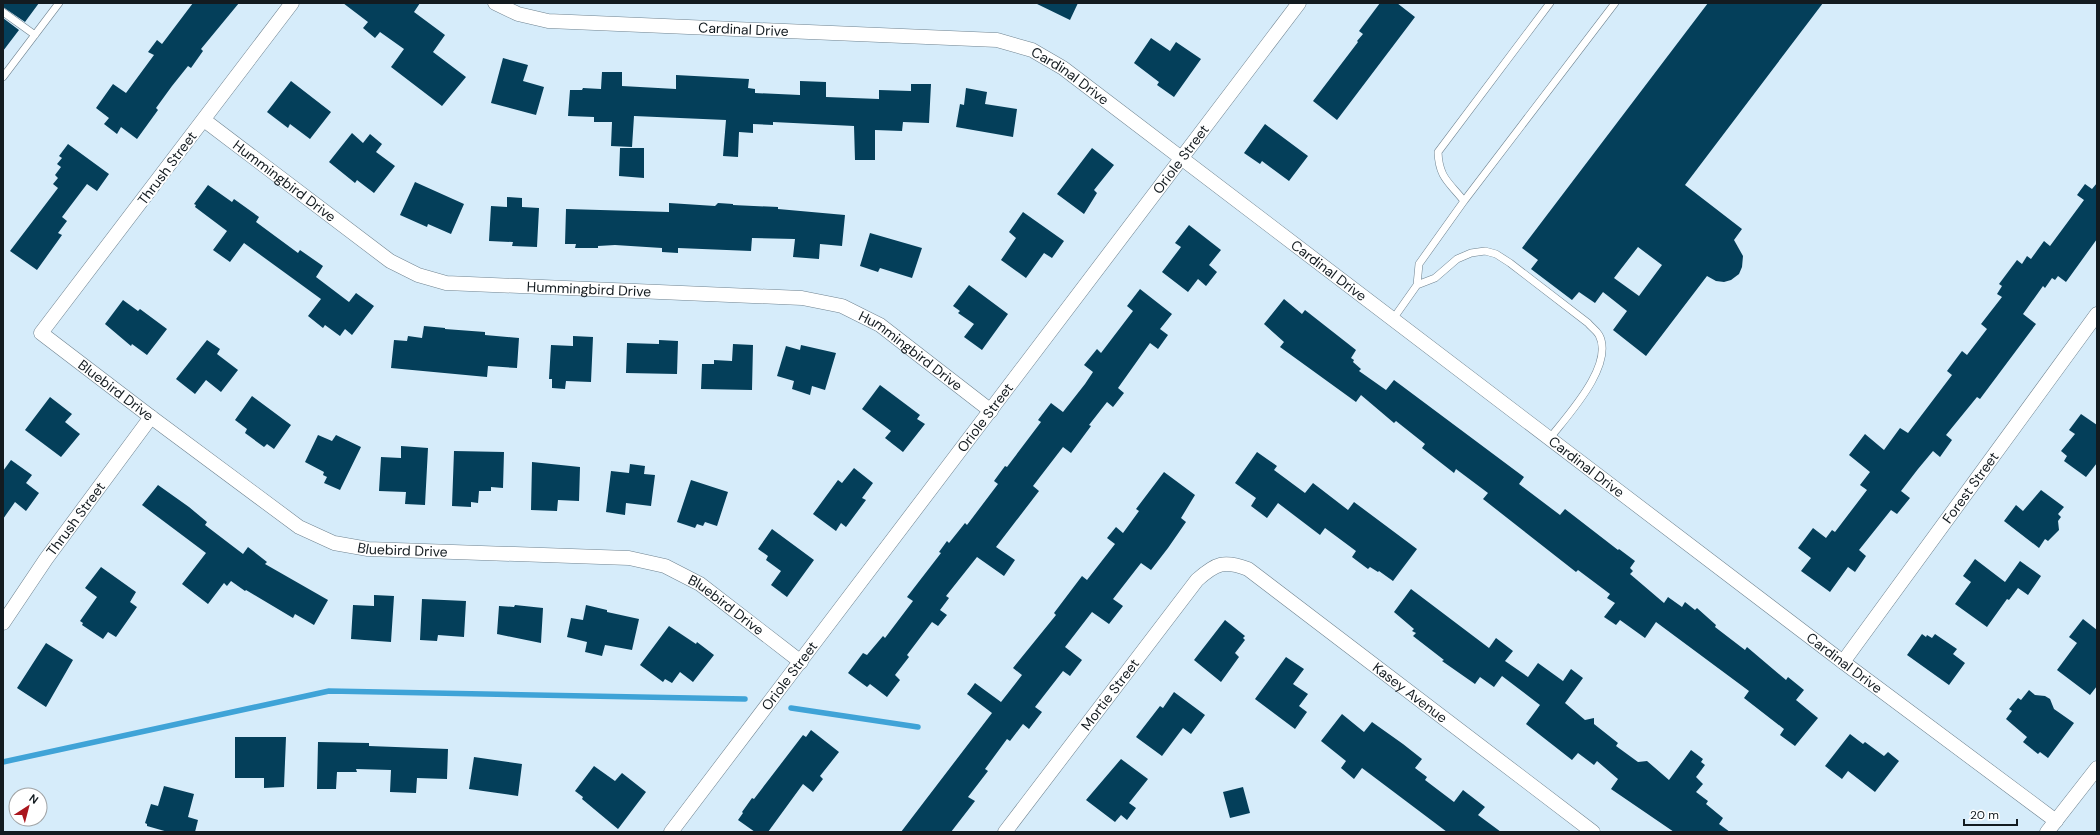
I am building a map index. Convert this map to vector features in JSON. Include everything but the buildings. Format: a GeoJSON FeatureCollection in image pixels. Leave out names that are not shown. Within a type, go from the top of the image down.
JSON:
{"type":"FeatureCollection","features":[{"type":"Feature","properties":{"kind":"street","name":"Thrush Street"},"geometry":{"type":"LineString","coordinates":[[41,333],[292,3]]}},
{"type":"Feature","properties":{"kind":"street","name":"Cardinal Drive"},"geometry":{"type":"LineString","coordinates":[[495,3],[518,14],[548,21],[997,40],[1032,50],[1063,68],[1182,158],[1843,662],[2052,826]]}},
{"type":"Feature","properties":{"kind":"street","name":"Oriole Street"},"geometry":{"type":"LineString","coordinates":[[670,832],[801,662],[1299,3]]}},
{"type":"Feature","properties":{"kind":"street","name":"Hummingbird Drive"},"geometry":{"type":"LineString","coordinates":[[204,120],[390,261],[418,275],[446,283],[802,298],[842,306],[880,325],[991,411]]}},
{"type":"Feature","properties":{"kind":"street","name":"Forest Street"},"geometry":{"type":"LineString","coordinates":[[1843,662],[2097,314]]}},
{"type":"Feature","properties":{"kind":"street","name":"Bluebird Drive"},"geometry":{"type":"LineString","coordinates":[[41,333],[299,527],[334,543],[368,549],[629,558],[665,566],[700,584],[801,662]]}},
{"type":"Feature","properties":{"kind":"street","name":"Thrush Street"},"geometry":{"type":"LineString","coordinates":[[3,623],[46,559],[151,417]]}},
{"type":"Feature","properties":{"kind":"street","name":"Mortie Street"},"geometry":{"type":"LineString","coordinates":[[1005,832],[1197,580],[1209,569],[1221,563]]}},
{"type":"Feature","properties":{"kind":"street","name":"Kasey Avenue"},"geometry":{"type":"LineString","coordinates":[[1221,563],[1235,564],[1248,569],[1593,832]]}},
{"type":"Feature","properties":{"kind":"street"},"geometry":{"type":"LineString","coordinates":[[2052,826],[2097,768]]}},
{"type":"Feature","properties":{"kind":"lane"},"geometry":{"type":"LineString","coordinates":[[3,77],[59,3]]}},
{"type":"Feature","properties":{"kind":"lane"},"geometry":{"type":"LineString","coordinates":[[1464,201],[1442,175],[1439,167],[1438,152],[1550,3]]}},
{"type":"Feature","properties":{"kind":"lane"},"geometry":{"type":"LineString","coordinates":[[1393,319],[1417,285],[1419,264],[1464,201],[1615,3]]}},
{"type":"Feature","properties":{"kind":"lane"},"geometry":{"type":"LineString","coordinates":[[3,12],[35,35]]}},
{"type":"Feature","properties":{"kind":"lane"},"geometry":{"type":"LineString","coordinates":[[1417,285],[1425,284],[1435,278],[1457,259],[1471,253],[1485,251],[1496,254],[1588,323],[1599,335],[1602,346],[1596,372],[1588,387],[1550,438]]}},
{"type":"Feature","properties":{"kind":"waterway"},"geometry":{"type":"LineString","coordinates":[[3,762],[329,691],[745,699]]}},
{"type":"Feature","properties":{"kind":"waterway"},"geometry":{"type":"LineString","coordinates":[[791,708],[918,727]]}}]}
